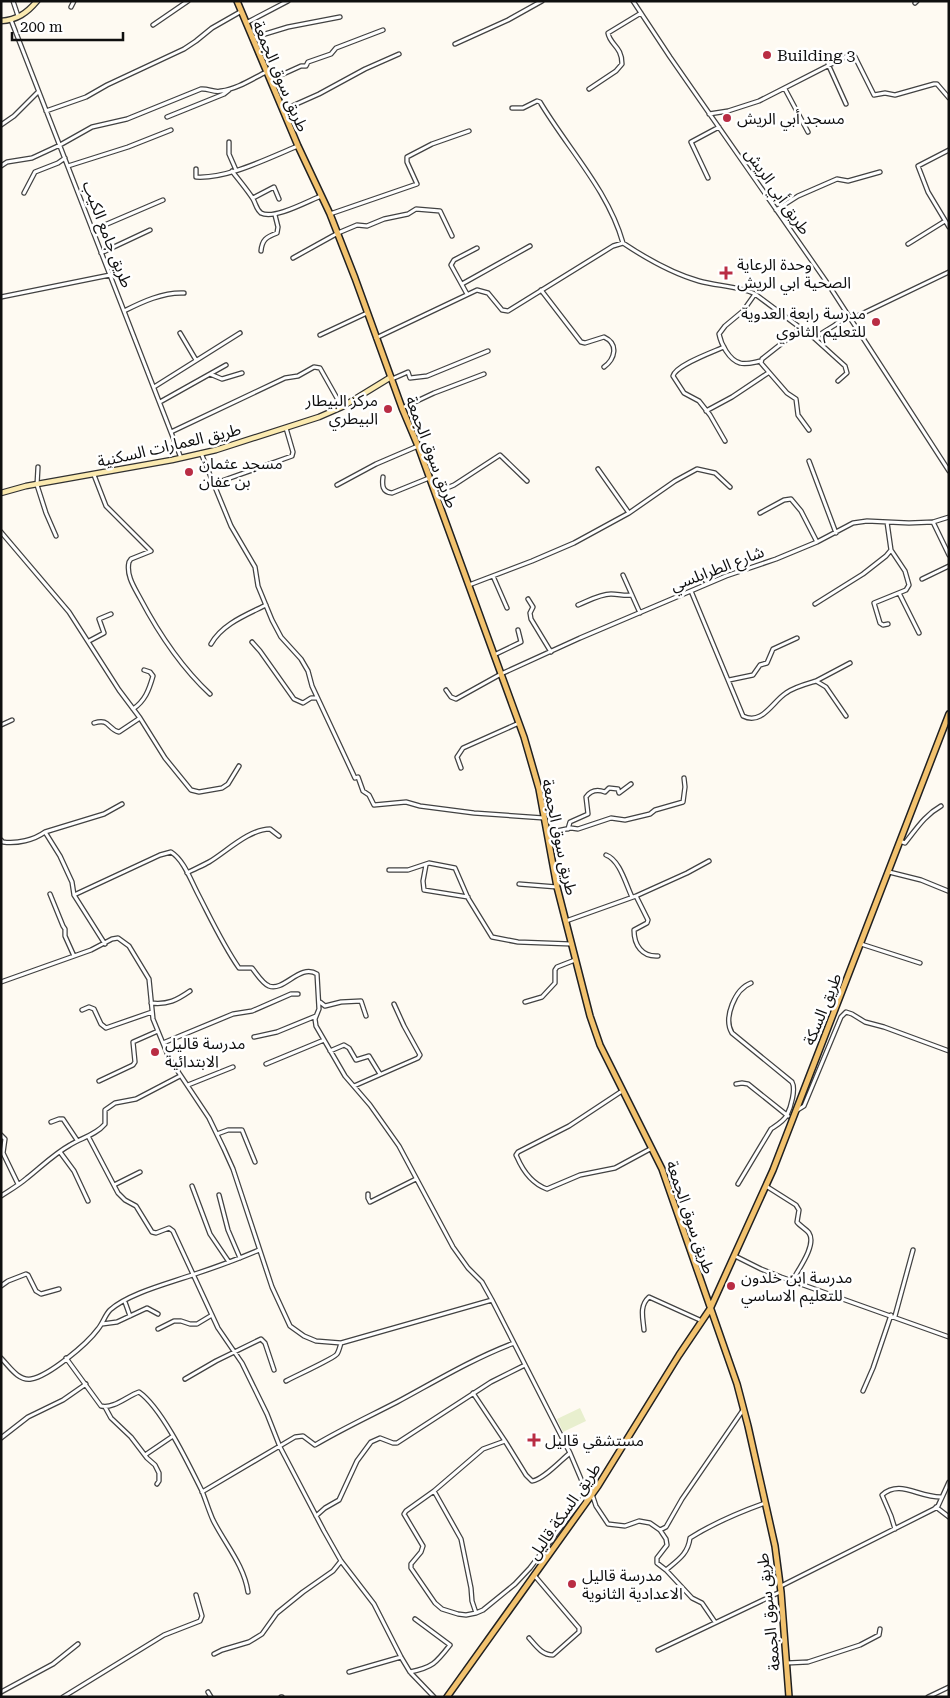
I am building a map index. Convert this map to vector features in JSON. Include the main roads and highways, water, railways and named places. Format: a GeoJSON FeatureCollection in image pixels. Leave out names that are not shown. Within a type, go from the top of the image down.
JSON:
{"type":"FeatureCollection","features":[{"type":"Feature","properties":{"kind":"main road"},"geometry":{"type":"LineString","coordinates":[[1,21],[18,17],[28,11],[37,1]]}},
{"type":"Feature","properties":{"kind":"main road","name":"طريق سوق الجمعة"},"geometry":{"type":"LineString","coordinates":[[237,1],[282,110],[338,233],[519,723],[539,789],[557,887],[590,1016],[600,1046],[662,1169],[727,1355],[744,1409],[772,1530],[781,1589],[789,1697]]}},
{"type":"Feature","properties":{"kind":"main road","name":"طريق العمارات السكنية"},"geometry":{"type":"LineString","coordinates":[[1,493],[26,486],[181,458],[286,428],[342,407],[391,378]]}},
{"type":"Feature","properties":{"kind":"main road","name":"طريق السكة"},"geometry":{"type":"LineString","coordinates":[[710,1309],[766,1186],[793,1119],[949,714]]}},
{"type":"Feature","properties":{"kind":"main road","name":"طريق السكة قاليل"},"geometry":{"type":"LineString","coordinates":[[447,1697],[589,1494],[598,1486],[678,1355],[710,1309]]}},
{"type":"Feature","properties":{"kind":"place","name":"Building 3"},"geometry":{"type":"Point","coordinates":[767,55]}},
{"type":"Feature","properties":{"kind":"place","name":"مسجد أبي الريش"},"geometry":{"type":"Point","coordinates":[727,118]}},
{"type":"Feature","properties":{"kind":"place","name":"وحدة الرعاية الصحية ابي الريش"},"geometry":{"type":"Point","coordinates":[726,273]}},
{"type":"Feature","properties":{"kind":"place","name":"مدرسة رابعة العدوية للتعليم الثانوي"},"geometry":{"type":"Point","coordinates":[876,322]}},
{"type":"Feature","properties":{"kind":"place","name":"مركز البيطار البيطري"},"geometry":{"type":"Point","coordinates":[388,409]}},
{"type":"Feature","properties":{"kind":"place","name":"مسجد عثمان بن عفان"},"geometry":{"type":"Point","coordinates":[189,472]}},
{"type":"Feature","properties":{"kind":"place","name":"مدرسة قاليل الابتدائية"},"geometry":{"type":"Point","coordinates":[155,1052]}},
{"type":"Feature","properties":{"kind":"place","name":"مدرسة ابن خلدون للتعليم الاساسي"},"geometry":{"type":"Point","coordinates":[731,1286]}},
{"type":"Feature","properties":{"kind":"place","name":"مستشقي قاليل"},"geometry":{"type":"Point","coordinates":[534,1440]}},
{"type":"Feature","properties":{"kind":"place","name":"مدرسة قاليل الاعدادية الثانوية"},"geometry":{"type":"Point","coordinates":[572,1584]}}]}
